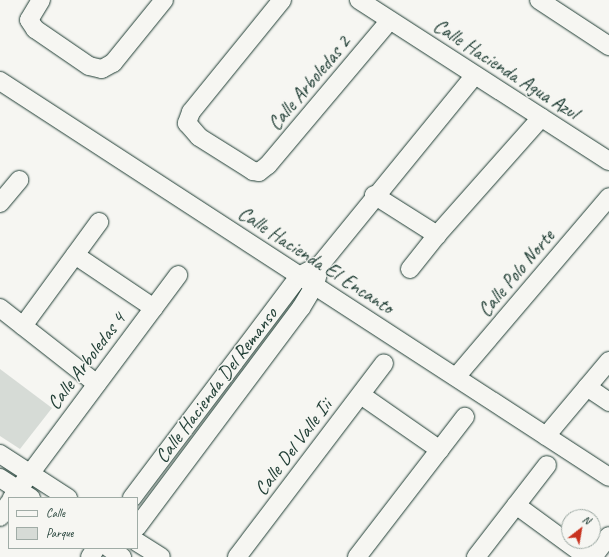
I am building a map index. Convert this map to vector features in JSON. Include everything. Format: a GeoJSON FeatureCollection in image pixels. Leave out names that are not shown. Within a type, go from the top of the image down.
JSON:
{"type":"FeatureCollection","features":[{"type":"Feature","properties":{"kind":"street"},"geometry":{"type":"LineString","coordinates":[[41,0],[29,20],[34,29],[89,66],[102,69],[114,63],[164,0]]}},
{"type":"Feature","properties":{"kind":"street","name":"Calle Arboledas 2"},"geometry":{"type":"LineString","coordinates":[[282,0],[191,112],[187,123],[199,137],[248,169],[259,172],[268,165],[390,20]]}},
{"type":"Feature","properties":{"kind":"street","name":"Calle Hacienda Agua Azul"},"geometry":{"type":"LineString","coordinates":[[359,0],[609,161]]}},
{"type":"Feature","properties":{"kind":"street"},"geometry":{"type":"LineString","coordinates":[[539,0],[609,46]]}},
{"type":"Feature","properties":{"kind":"street","name":"Calle Hacienda Del Remanso"},"geometry":{"type":"LineString","coordinates":[[133,497],[300,276],[320,265],[374,195],[475,75]]}},
{"type":"Feature","properties":{"kind":"street","name":"Calle Hacienda El Encanto"},"geometry":{"type":"LineString","coordinates":[[0,81],[609,477]]}},
{"type":"Feature","properties":{"kind":"street"},"geometry":{"type":"LineString","coordinates":[[410,269],[437,235],[541,118]]}},
{"type":"Feature","properties":{"kind":"street"},"geometry":{"type":"LineString","coordinates":[[0,203],[19,180]]}},
{"type":"Feature","properties":{"kind":"street"},"geometry":{"type":"LineString","coordinates":[[374,195],[437,235]]}},
{"type":"Feature","properties":{"kind":"street","name":"Calle Polo Norte"},"geometry":{"type":"LineString","coordinates":[[456,377],[609,198]]}},
{"type":"Feature","properties":{"kind":"street"},"geometry":{"type":"LineString","coordinates":[[22,326],[99,222]]}},
{"type":"Feature","properties":{"kind":"street"},"geometry":{"type":"LineString","coordinates":[[75,255],[154,308]]}},
{"type":"Feature","properties":{"kind":"street","name":"Calle Hacienda Del Remanso"},"geometry":{"type":"LineString","coordinates":[[138,526],[301,308],[315,286],[320,265]]}},
{"type":"Feature","properties":{"kind":"street","name":"Calle Arboledas 4"},"geometry":{"type":"LineString","coordinates":[[18,497],[29,474],[178,275]]}},
{"type":"Feature","properties":{"kind":"street"},"geometry":{"type":"LineString","coordinates":[[0,308],[97,384]]}},
{"type":"Feature","properties":{"kind":"street"},"geometry":{"type":"LineString","coordinates":[[546,436],[609,361]]}},
{"type":"Feature","properties":{"kind":"street","name":"Calle Del Valle Iii"},"geometry":{"type":"LineString","coordinates":[[237,557],[384,364]]}},
{"type":"Feature","properties":{"kind":"street"},"geometry":{"type":"LineString","coordinates":[[587,387],[609,402]]}},
{"type":"Feature","properties":{"kind":"street"},"geometry":{"type":"LineString","coordinates":[[361,394],[440,450]]}},
{"type":"Feature","properties":{"kind":"street"},"geometry":{"type":"LineString","coordinates":[[357,557],[465,417]]}},
{"type":"Feature","properties":{"kind":"street"},"geometry":{"type":"LineString","coordinates":[[0,454],[66,497]]}},
{"type":"Feature","properties":{"kind":"street"},"geometry":{"type":"LineString","coordinates":[[476,557],[547,465]]}},
{"type":"Feature","properties":{"kind":"street"},"geometry":{"type":"LineString","coordinates":[[0,478],[18,497]]}},
{"type":"Feature","properties":{"kind":"street"},"geometry":{"type":"LineString","coordinates":[[516,505],[587,557]]}},
{"type":"Feature","properties":{"kind":"street","name":"Calle Arboledas 4"},"geometry":{"type":"LineString","coordinates":[[0,517],[8,508]]}},
{"type":"Feature","properties":{"kind":"street"},"geometry":{"type":"LineString","coordinates":[[593,557],[609,536]]}},
{"type":"Feature","properties":{"kind":"street"},"geometry":{"type":"LineString","coordinates":[[138,543],[161,557]]}},
{"type":"Feature","properties":{"kind":"green space"},"geometry":{"type":"Polygon","coordinates":[[[0,369],[52,408],[20,449],[0,436],[0,369]]]}}]}
